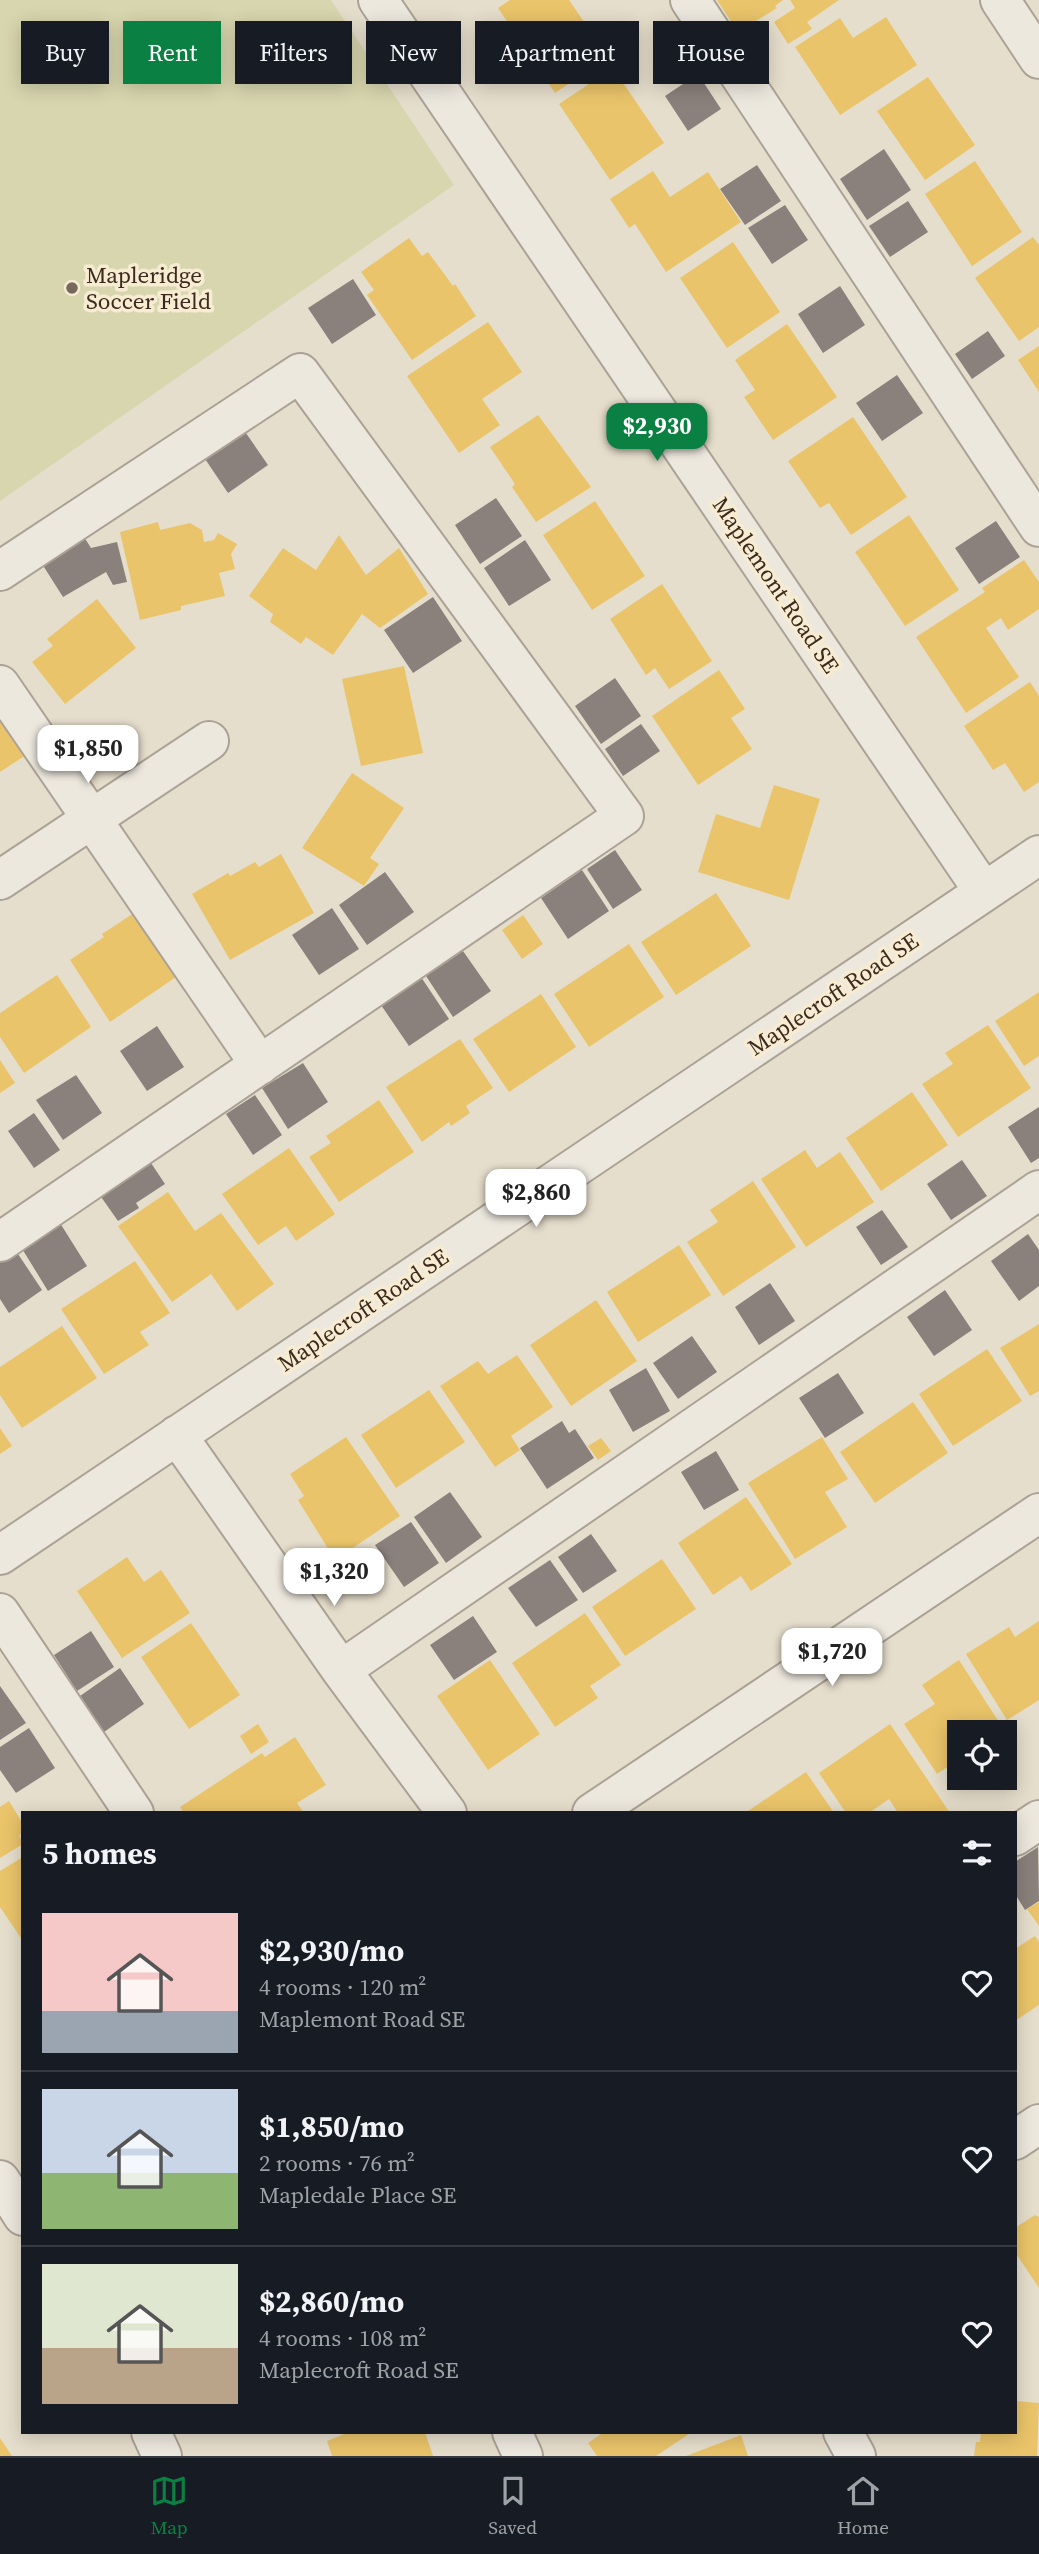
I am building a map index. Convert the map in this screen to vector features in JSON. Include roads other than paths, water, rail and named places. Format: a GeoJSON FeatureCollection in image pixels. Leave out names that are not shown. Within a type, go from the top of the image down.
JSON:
{"type":"FeatureCollection","features":[{"type":"Feature","properties":{"kind":"street","name":"Maplemont Road SE"},"geometry":{"type":"LineString","coordinates":[[378,0],[984,892]]}},
{"type":"Feature","properties":{"kind":"street"},"geometry":{"type":"LineString","coordinates":[[690,0],[1039,527]]}},
{"type":"Feature","properties":{"kind":"street"},"geometry":{"type":"LineString","coordinates":[[1000,0],[1039,59]]}},
{"type":"Feature","properties":{"kind":"street"},"geometry":{"type":"LineString","coordinates":[[0,571],[300,373],[624,816],[0,1241]]}},
{"type":"Feature","properties":{"kind":"street"},"geometry":{"type":"LineString","coordinates":[[0,685],[260,1065]]}},
{"type":"Feature","properties":{"kind":"street"},"geometry":{"type":"LineString","coordinates":[[0,880],[209,741]]}},
{"type":"Feature","properties":{"kind":"street","name":"Maplecroft Road SE"},"geometry":{"type":"LineString","coordinates":[[0,1555],[1039,855]]}},
{"type":"Feature","properties":{"kind":"street"},"geometry":{"type":"LineString","coordinates":[[341,1670],[1039,1191]]}},
{"type":"Feature","properties":{"kind":"street"},"geometry":{"type":"LineString","coordinates":[[177,1435],[341,1670],[446,1811]]}},
{"type":"Feature","properties":{"kind":"street"},"geometry":{"type":"LineString","coordinates":[[595,1811],[1039,1513]]}},
{"type":"Feature","properties":{"kind":"street"},"geometry":{"type":"LineString","coordinates":[[0,1613],[133,1811]]}},
{"type":"Feature","properties":{"kind":"street"},"geometry":{"type":"LineString","coordinates":[[1017,1835],[1039,1820]]}},
{"type":"Feature","properties":{"kind":"street"},"geometry":{"type":"LineString","coordinates":[[1017,2139],[1039,2124]]}},
{"type":"Feature","properties":{"kind":"street"},"geometry":{"type":"LineString","coordinates":[[0,2180],[21,2213]]}},
{"type":"Feature","properties":{"kind":"street"},"geometry":{"type":"LineString","coordinates":[[152,2434],[162,2456]]}},
{"type":"Feature","properties":{"kind":"street"},"geometry":{"type":"LineString","coordinates":[[513,2434],[523,2456]]}},
{"type":"Feature","properties":{"kind":"street"},"geometry":{"type":"LineString","coordinates":[[844,2434],[856,2456]]}},
{"type":"Feature","properties":{"kind":"place","name":"Mapleridge Soccer Field"},"geometry":{"type":"Point","coordinates":[72,288]}}]}
